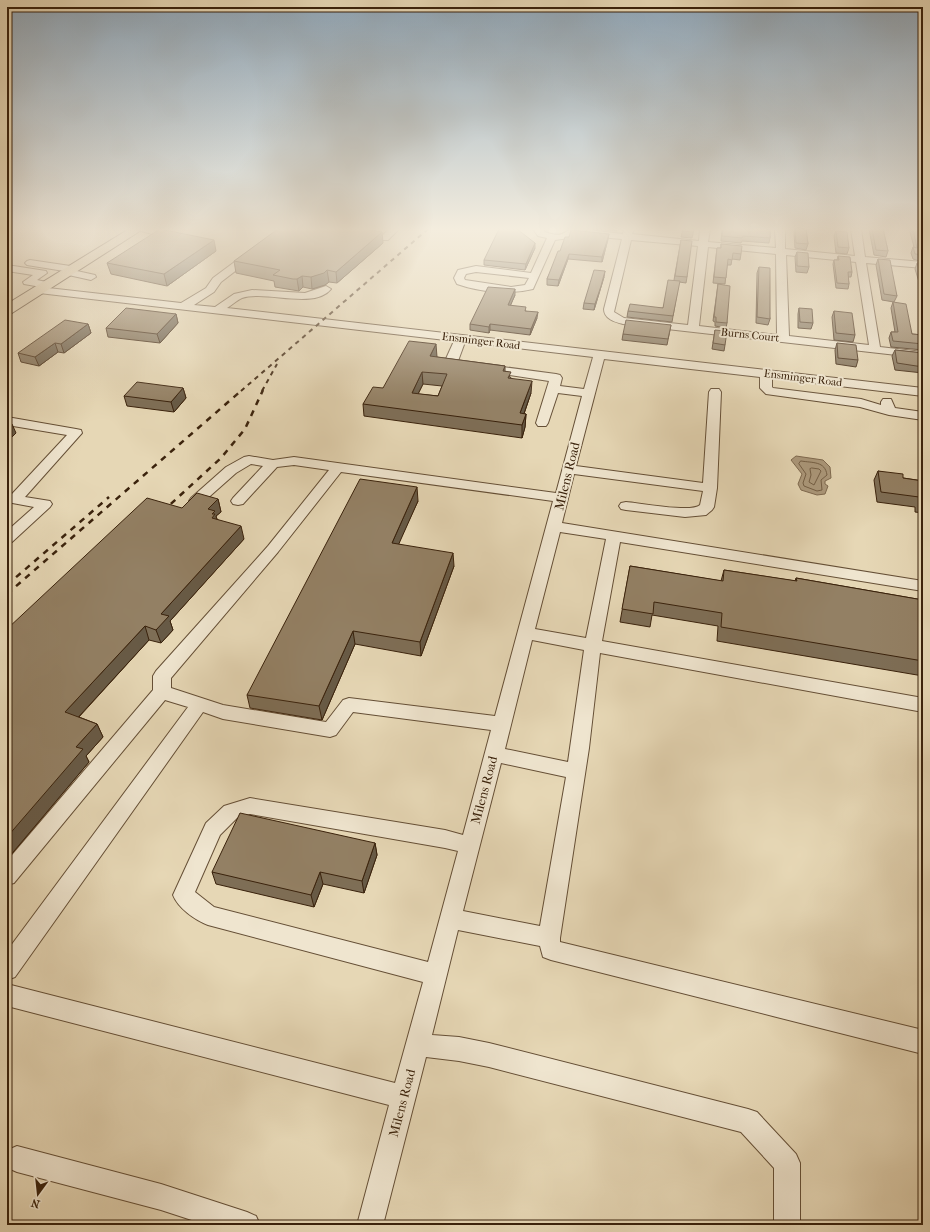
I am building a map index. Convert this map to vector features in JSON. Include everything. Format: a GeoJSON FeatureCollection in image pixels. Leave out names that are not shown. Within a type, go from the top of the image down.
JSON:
{"type":"FeatureCollection","features":[{"type":"Feature","properties":{"kind":"main road"},"geometry":{"type":"LineString","coordinates":[[10,305],[43,287]]}},
{"type":"Feature","properties":{"kind":"street"},"geometry":{"type":"LineString","coordinates":[[184,306],[210,290],[212,286]]}},
{"type":"Feature","properties":{"kind":"street"},"geometry":{"type":"LineString","coordinates":[[485,286],[510,290],[524,289],[529,286]]}},
{"type":"Feature","properties":{"kind":"street","name":"Burns Court"},"geometry":{"type":"LineString","coordinates":[[615,286],[609,313],[617,319],[623,321],[923,355]]}},
{"type":"Feature","properties":{"kind":"street"},"geometry":{"type":"LineString","coordinates":[[693,329],[699,286]]}},
{"type":"Feature","properties":{"kind":"street"},"geometry":{"type":"LineString","coordinates":[[782,286],[783,339]]}},
{"type":"Feature","properties":{"kind":"street"},"geometry":{"type":"LineString","coordinates":[[865,286],[875,350]]}},
{"type":"Feature","properties":{"kind":"street","name":"Ensminger Road"},"geometry":{"type":"LineString","coordinates":[[43,287],[140,297],[184,306],[923,392]]}},
{"type":"Feature","properties":{"kind":"street"},"geometry":{"type":"LineString","coordinates":[[218,310],[239,296],[246,294],[267,293],[298,297],[319,293],[326,289]]}},
{"type":"Feature","properties":{"kind":"street"},"geometry":{"type":"LineString","coordinates":[[210,290],[239,296]]}},
{"type":"Feature","properties":{"kind":"street"},"geometry":{"type":"LineString","coordinates":[[461,338],[451,361],[454,364],[556,378],[542,423]]}},
{"type":"Feature","properties":{"kind":"street","name":"Milens Road"},"geometry":{"type":"LineString","coordinates":[[370,1225],[599,355]]}},
{"type":"Feature","properties":{"kind":"street"},"geometry":{"type":"LineString","coordinates":[[766,374],[766,388],[770,391],[861,403],[888,411],[923,416]]}},
{"type":"Feature","properties":{"kind":"street"},"geometry":{"type":"LineString","coordinates":[[884,388],[888,411]]}},
{"type":"Feature","properties":{"kind":"street"},"geometry":{"type":"LineString","coordinates":[[553,389],[589,393]]}},
{"type":"Feature","properties":{"kind":"street"},"geometry":{"type":"LineString","coordinates":[[626,506],[685,513],[701,512],[707,507],[710,488],[715,392]]}},
{"type":"Feature","properties":{"kind":"street"},"geometry":{"type":"LineString","coordinates":[[7,421],[76,433],[11,498]]}},
{"type":"Feature","properties":{"kind":"street"},"geometry":{"type":"LineString","coordinates":[[196,501],[231,470],[249,460],[273,464],[294,461],[561,498]]}},
{"type":"Feature","properties":{"kind":"street"},"geometry":{"type":"LineString","coordinates":[[238,501],[273,464]]}},
{"type":"Feature","properties":{"kind":"street"},"geometry":{"type":"LineString","coordinates":[[7,876],[162,692],[162,676],[273,549],[338,467]]}},
{"type":"Feature","properties":{"kind":"street"},"geometry":{"type":"LineString","coordinates":[[568,469],[710,488]]}},
{"type":"Feature","properties":{"kind":"street"},"geometry":{"type":"LineString","coordinates":[[7,539],[45,504],[11,498]]}},
{"type":"Feature","properties":{"kind":"street"},"geometry":{"type":"LineString","coordinates":[[554,526],[923,586]]}},
{"type":"Feature","properties":{"kind":"street"},"geometry":{"type":"LineString","coordinates":[[614,536],[593,646],[576,771],[549,938],[551,950],[923,1042]]}},
{"type":"Feature","properties":{"kind":"street"},"geometry":{"type":"LineString","coordinates":[[525,634],[923,705]]}},
{"type":"Feature","properties":{"kind":"street"},"geometry":{"type":"LineString","coordinates":[[162,692],[223,712],[330,730],[349,705],[501,724]]}},
{"type":"Feature","properties":{"kind":"street"},"geometry":{"type":"LineString","coordinates":[[7,969],[199,705]]}},
{"type":"Feature","properties":{"kind":"street"},"geometry":{"type":"LineString","coordinates":[[494,754],[576,771]]}},
{"type":"Feature","properties":{"kind":"street"},"geometry":{"type":"LineString","coordinates":[[436,975],[208,915],[183,895],[213,829],[231,812],[250,806],[445,839],[470,846]]}},
{"type":"Feature","properties":{"kind":"street"},"geometry":{"type":"LineString","coordinates":[[451,918],[549,938]]}},
{"type":"Feature","properties":{"kind":"street"},"geometry":{"type":"LineString","coordinates":[[7,995],[404,1097]]}},
{"type":"Feature","properties":{"kind":"street"},"geometry":{"type":"LineString","coordinates":[[418,1045],[459,1049],[489,1055],[748,1121],[788,1163],[787,1225]]}},
{"type":"Feature","properties":{"kind":"street"},"geometry":{"type":"LineString","coordinates":[[17,1159],[161,1197],[247,1225]]}},
{"type":"Feature","properties":{"kind":"water"},"geometry":{"type":"Polygon","coordinates":[[[796,456],[823,460],[830,467],[831,478],[825,481],[825,484],[828,486],[825,494],[817,495],[801,490],[798,484],[802,474],[791,460],[796,456]]]}},
{"type":"Feature","properties":{"kind":"building"},"geometry":{"type":"Polygon","coordinates":[[[589,286],[601,286],[595,304],[584,303],[589,286]]]}},
{"type":"Feature","properties":{"kind":"building"},"geometry":{"type":"Polygon","coordinates":[[[667,286],[679,286],[673,316],[628,311],[630,304],[663,308],[667,286]]]}},
{"type":"Feature","properties":{"kind":"building"},"geometry":{"type":"Polygon","coordinates":[[[718,286],[730,286],[727,323],[716,322],[716,317],[714,317],[718,286]]]}},
{"type":"Feature","properties":{"kind":"building"},"geometry":{"type":"Polygon","coordinates":[[[758,286],[770,286],[770,319],[757,317],[758,286]]]}},
{"type":"Feature","properties":{"kind":"building"},"geometry":{"type":"Polygon","coordinates":[[[883,286],[895,286],[897,296],[884,294],[883,286]]]}},
{"type":"Feature","properties":{"kind":"building"},"geometry":{"type":"Polygon","coordinates":[[[488,287],[515,289],[508,305],[526,307],[525,311],[538,312],[531,329],[490,324],[489,327],[470,324],[488,287]]]}},
{"type":"Feature","properties":{"kind":"building"},"geometry":{"type":"Polygon","coordinates":[[[893,302],[906,304],[912,334],[923,335],[923,344],[893,341],[891,332],[898,332],[893,302]]]}},
{"type":"Feature","properties":{"kind":"building"},"geometry":{"type":"Polygon","coordinates":[[[126,308],[176,314],[157,334],[106,328],[126,308]]]}},
{"type":"Feature","properties":{"kind":"building"},"geometry":{"type":"Polygon","coordinates":[[[799,308],[812,309],[813,323],[800,322],[799,308]]]}},
{"type":"Feature","properties":{"kind":"building"},"geometry":{"type":"Polygon","coordinates":[[[834,311],[852,313],[855,335],[836,333],[834,311]]]}},
{"type":"Feature","properties":{"kind":"building"},"geometry":{"type":"Polygon","coordinates":[[[65,320],[88,324],[61,344],[55,343],[35,357],[18,353],[65,320]]]}},
{"type":"Feature","properties":{"kind":"building"},"geometry":{"type":"Polygon","coordinates":[[[626,320],[671,325],[668,339],[623,334],[626,320]]]}},
{"type":"Feature","properties":{"kind":"building"},"geometry":{"type":"Polygon","coordinates":[[[715,330],[727,331],[725,345],[713,343],[715,330]]]}},
{"type":"Feature","properties":{"kind":"building"},"geometry":{"type":"Polygon","coordinates":[[[409,341],[436,344],[430,356],[505,366],[503,371],[511,372],[508,378],[532,381],[520,413],[526,414],[522,425],[363,404],[373,387],[383,388],[409,341]],[[422,372],[412,393],[438,396],[447,374],[422,372]]]}},
{"type":"Feature","properties":{"kind":"building"},"geometry":{"type":"Polygon","coordinates":[[[837,343],[856,345],[858,360],[838,358],[837,343]]]}},
{"type":"Feature","properties":{"kind":"building"},"geometry":{"type":"Polygon","coordinates":[[[895,350],[923,353],[923,367],[897,363],[895,350]]]}},
{"type":"Feature","properties":{"kind":"building"},"geometry":{"type":"Polygon","coordinates":[[[137,382],[183,388],[171,402],[124,396],[137,382]]]}},
{"type":"Feature","properties":{"kind":"building"},"geometry":{"type":"Polygon","coordinates":[[[7,423],[12,424],[7,428],[7,423]]]}},
{"type":"Feature","properties":{"kind":"building"},"geometry":{"type":"Polygon","coordinates":[[[878,471],[903,474],[903,478],[923,481],[923,502],[920,502],[919,497],[881,492],[878,471]]]}},
{"type":"Feature","properties":{"kind":"building"},"geometry":{"type":"Polygon","coordinates":[[[360,479],[417,487],[392,543],[453,553],[420,642],[353,631],[319,706],[247,695],[360,479]]]}},
{"type":"Feature","properties":{"kind":"building"},"geometry":{"type":"Polygon","coordinates":[[[197,493],[218,499],[208,509],[215,511],[212,514],[215,514],[212,518],[241,526],[161,614],[169,616],[156,630],[145,626],[65,712],[97,724],[76,747],[83,749],[7,837],[7,629],[147,498],[182,508],[197,493]]]}},
{"type":"Feature","properties":{"kind":"building"},"geometry":{"type":"Polygon","coordinates":[[[630,566],[723,581],[724,570],[797,581],[796,578],[923,600],[923,661],[721,627],[722,613],[654,602],[653,614],[622,609],[630,566]]]}},
{"type":"Feature","properties":{"kind":"building"},"geometry":{"type":"Polygon","coordinates":[[[240,813],[375,843],[362,881],[320,872],[311,895],[212,872],[240,813]]]}},
{"type":"Feature","properties":{"kind":"railway"},"geometry":{"type":"LineString","coordinates":[[241,391],[362,286]]}},
{"type":"Feature","properties":{"kind":"railway"},"geometry":{"type":"LineString","coordinates":[[262,391],[277,364]]}},
{"type":"Feature","properties":{"kind":"railway"},"geometry":{"type":"LineString","coordinates":[[7,594],[242,390]]}},
{"type":"Feature","properties":{"kind":"railway"},"geometry":{"type":"LineString","coordinates":[[162,512],[221,458],[245,429],[263,390]]}},
{"type":"Feature","properties":{"kind":"railway"},"geometry":{"type":"LineString","coordinates":[[7,585],[109,497]]}}]}
